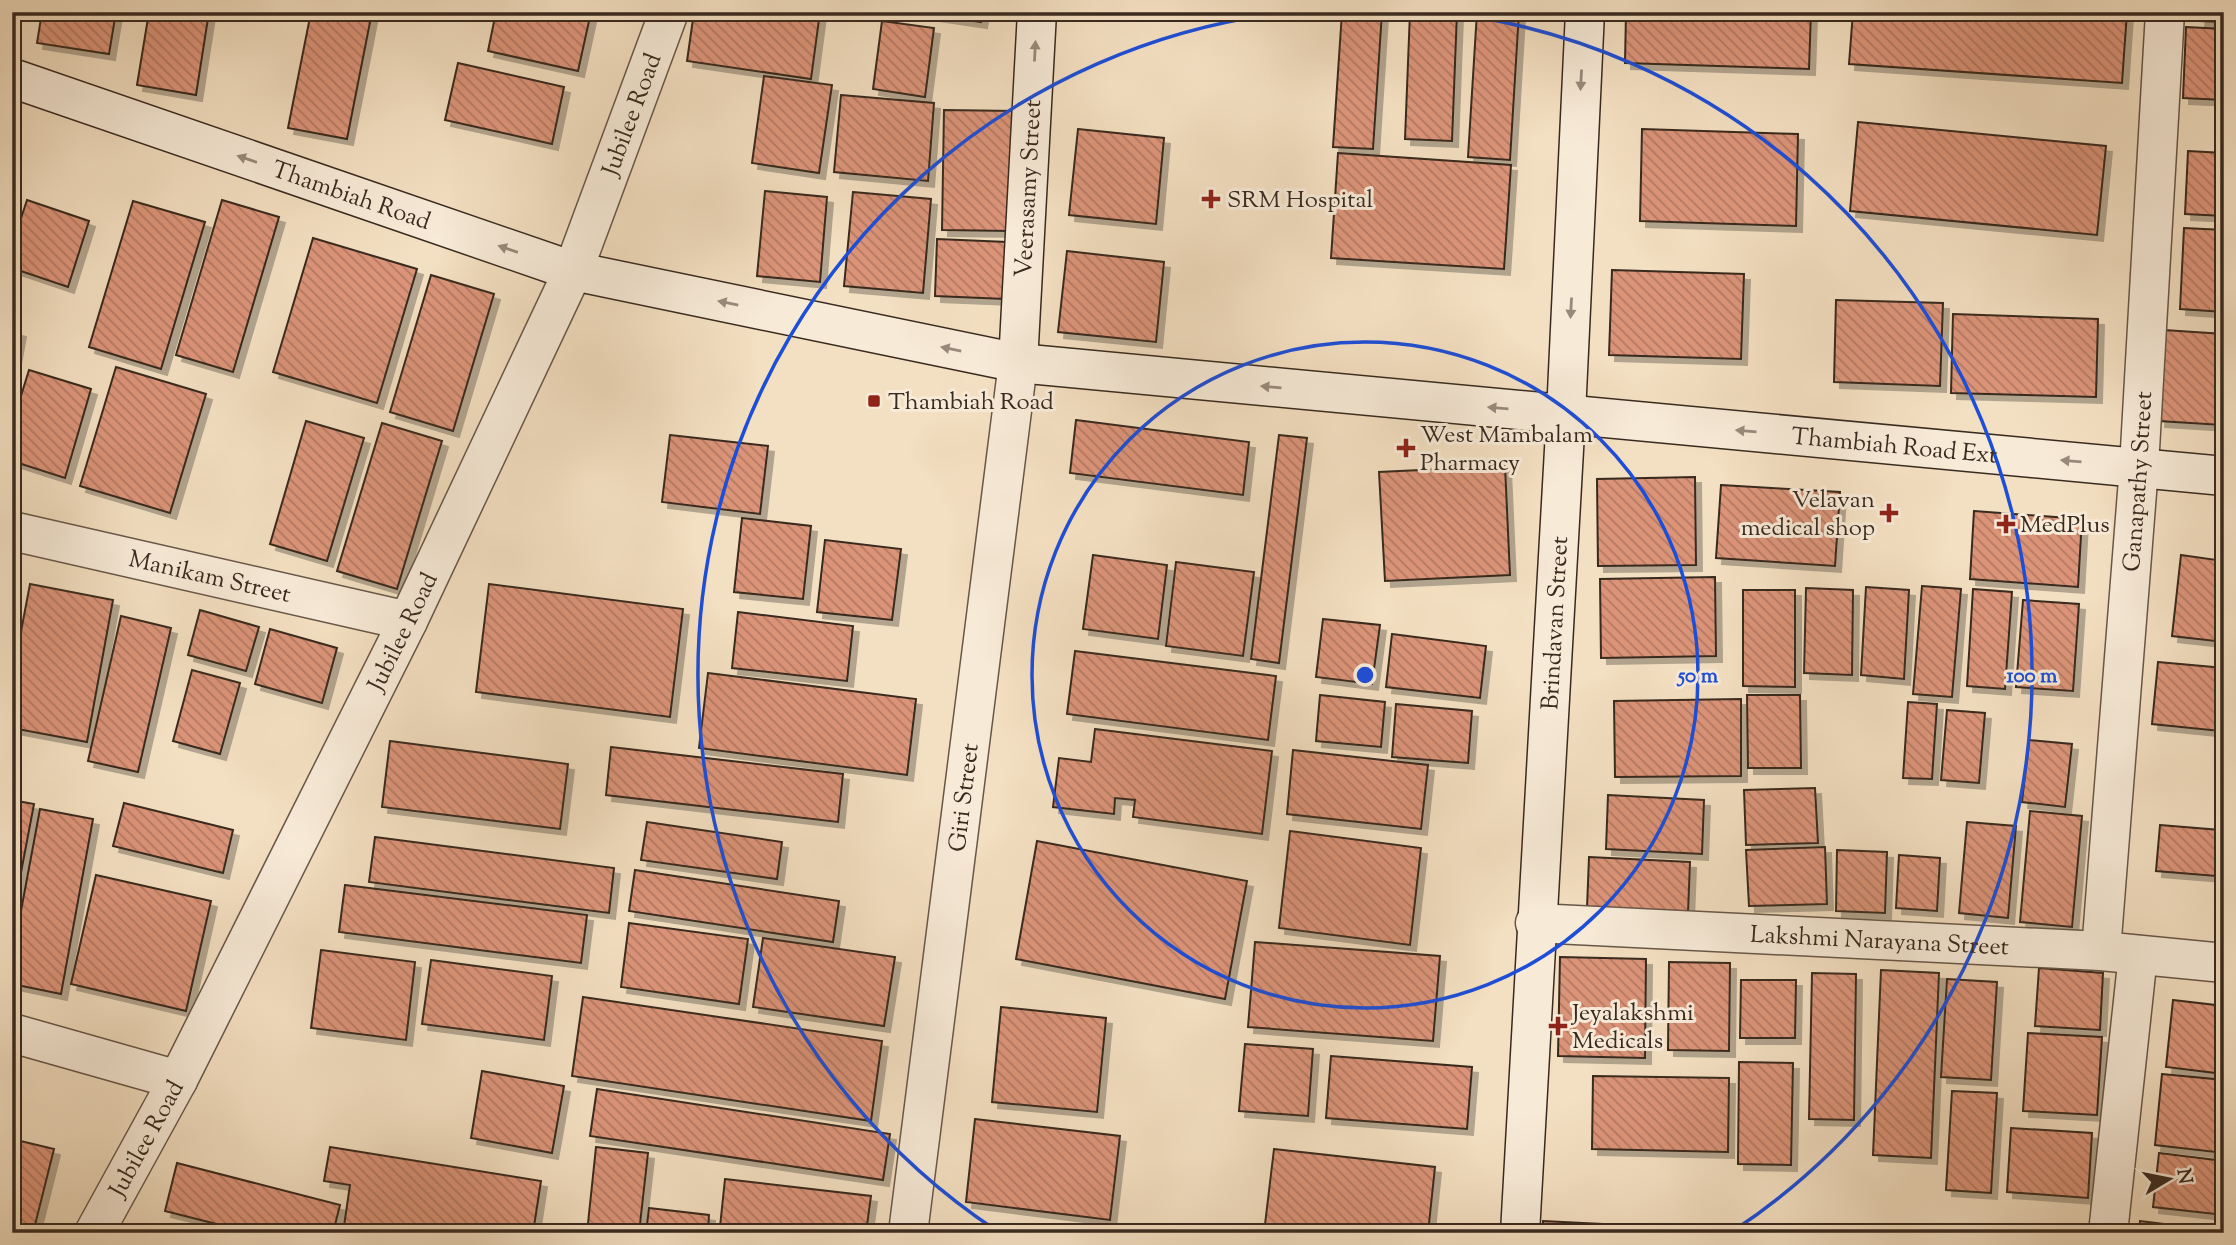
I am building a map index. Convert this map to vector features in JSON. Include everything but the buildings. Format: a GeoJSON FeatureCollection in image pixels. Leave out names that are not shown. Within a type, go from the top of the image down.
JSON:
{"type":"FeatureCollection","features":[{"type":"Feature","properties":{"kind":"street","name":"Jubilee Road"},"geometry":{"type":"LineString","coordinates":[[94,1233],[178,1080],[408,621],[573,271],[669,12]]}},
{"type":"Feature","properties":{"kind":"street","name":"Veerasamy Street"},"geometry":{"type":"LineString","coordinates":[[1018,363],[1037,12]]}},
{"type":"Feature","properties":{"kind":"street","name":"Brindavan Street"},"geometry":{"type":"LineString","coordinates":[[1520,1233],[1535,923],[1566,414],[1585,12]]}},
{"type":"Feature","properties":{"kind":"street","name":"Ganapathy Street"},"geometry":{"type":"LineString","coordinates":[[2108,1233],[2138,467],[2165,12]]}},
{"type":"Feature","properties":{"kind":"street","name":"Thambiah Road"},"geometry":{"type":"LineString","coordinates":[[12,78],[573,271],[1018,363],[1566,414]]}},
{"type":"Feature","properties":{"kind":"street","name":"Giri Street"},"geometry":{"type":"LineString","coordinates":[[908,1233],[1018,363]]}},
{"type":"Feature","properties":{"kind":"street","name":"Thambiah Road Ext"},"geometry":{"type":"LineString","coordinates":[[1566,414],[2224,476]]}},
{"type":"Feature","properties":{"kind":"street","name":"Manikam Street"},"geometry":{"type":"LineString","coordinates":[[12,531],[408,621]]}},
{"type":"Feature","properties":{"kind":"street","name":"Lakshmi Narayana Street"},"geometry":{"type":"LineString","coordinates":[[1535,923],[2119,953],[2224,963]]}},
{"type":"Feature","properties":{"kind":"street"},"geometry":{"type":"LineString","coordinates":[[12,1033],[178,1080]]}},
{"type":"Feature","properties":{"kind":"place","name":"SRM Hospital"},"geometry":{"type":"Point","coordinates":[1211,199]}},
{"type":"Feature","properties":{"kind":"place","name":"Thambiah Road"},"geometry":{"type":"Point","coordinates":[874,401]}},
{"type":"Feature","properties":{"kind":"place","name":"West Mambalam Pharmacy"},"geometry":{"type":"Point","coordinates":[1406,448]}},
{"type":"Feature","properties":{"kind":"place","name":"Velavan medical shop"},"geometry":{"type":"Point","coordinates":[1889,513]}},
{"type":"Feature","properties":{"kind":"place","name":"MedPlus"},"geometry":{"type":"Point","coordinates":[2006,524]}},
{"type":"Feature","properties":{"kind":"place","name":"Jeyalakshmi Medicals"},"geometry":{"type":"Point","coordinates":[1558,1026]}}]}
